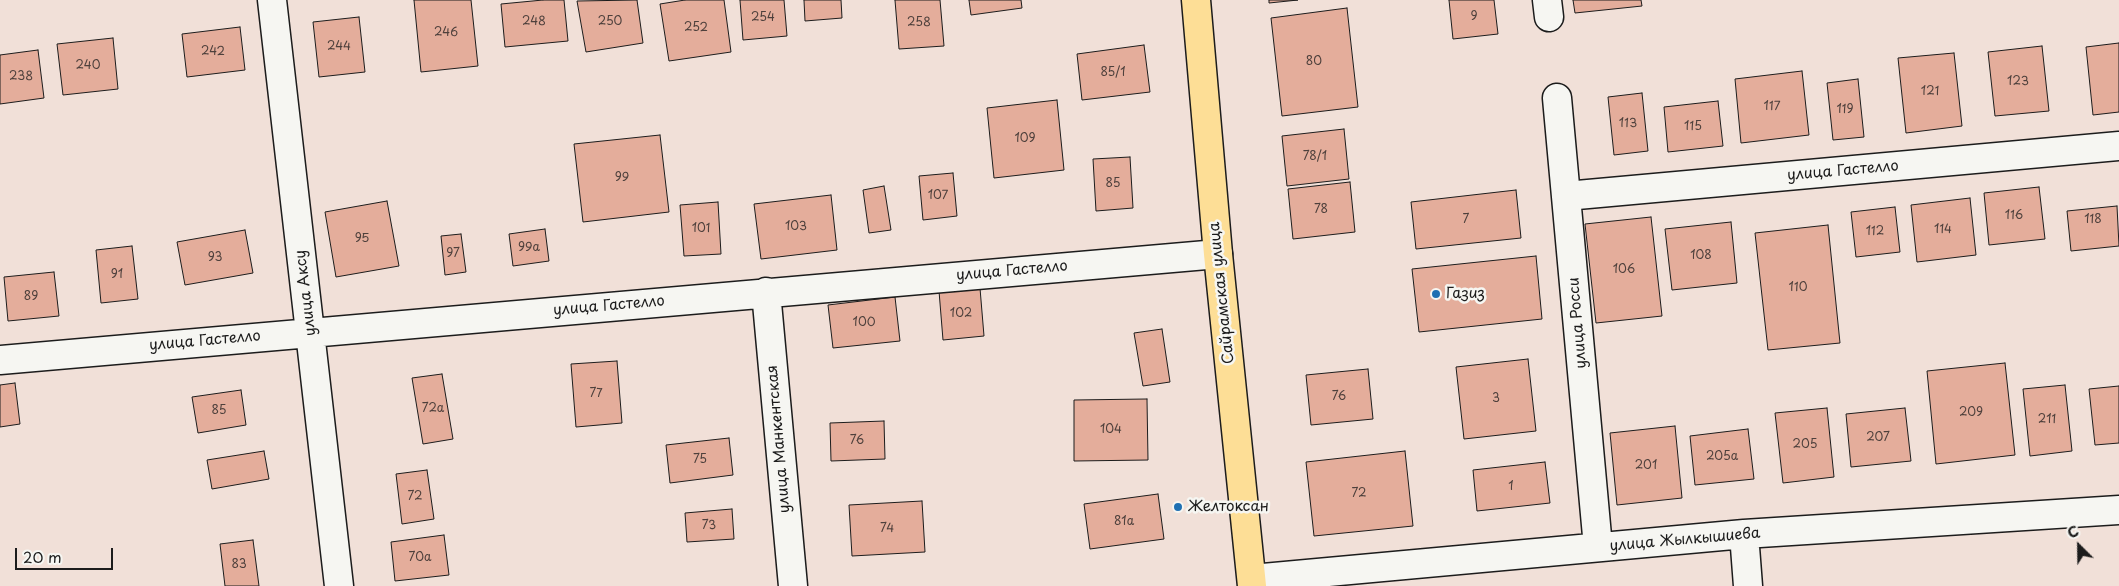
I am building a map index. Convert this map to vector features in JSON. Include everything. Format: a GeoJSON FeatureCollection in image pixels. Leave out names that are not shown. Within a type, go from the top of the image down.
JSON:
{"type":"FeatureCollection","features":[{"type":"Feature","properties":{"kind":"main road","name":"Сайрамская улица"},"geometry":{"type":"LineString","coordinates":[[1196,0],[1218,254],[1252,583]]}},
{"type":"Feature","properties":{"kind":"street","name":"улица Аксу"},"geometry":{"type":"LineString","coordinates":[[272,0],[339,586]]}},
{"type":"Feature","properties":{"kind":"street","name":"улица Росси"},"geometry":{"type":"LineString","coordinates":[[1557,98],[1598,547]]}},
{"type":"Feature","properties":{"kind":"street","name":"улица Гастелло"},"geometry":{"type":"LineString","coordinates":[[1566,196],[2119,146]]}},
{"type":"Feature","properties":{"kind":"street","name":"улица Гастелло"},"geometry":{"type":"LineString","coordinates":[[0,360],[1218,254]]}},
{"type":"Feature","properties":{"kind":"street","name":"улица Манкентская"},"geometry":{"type":"LineString","coordinates":[[766,292],[793,586]]}},
{"type":"Feature","properties":{"kind":"street","name":"улица Жылкышиева"},"geometry":{"type":"LineString","coordinates":[[1252,583],[1598,547],[1744,534],[2119,510]]}},
{"type":"Feature","properties":{"kind":"street"},"geometry":{"type":"LineString","coordinates":[[1744,534],[1748,586]]}},
{"type":"Feature","properties":{"kind":"building"},"geometry":{"type":"Polygon","coordinates":[[[414,0],[471,0],[478,66],[421,72],[414,0]]]}},
{"type":"Feature","properties":{"kind":"building"},"geometry":{"type":"Polygon","coordinates":[[[564,0],[568,41],[505,47],[501,4],[564,0]]]}},
{"type":"Feature","properties":{"kind":"building"},"geometry":{"type":"Polygon","coordinates":[[[637,0],[643,43],[586,52],[577,1],[637,0]]]}},
{"type":"Feature","properties":{"kind":"building"},"geometry":{"type":"Polygon","coordinates":[[[685,0],[724,0],[731,52],[669,61],[660,4],[685,0]]]}},
{"type":"Feature","properties":{"kind":"building"},"geometry":{"type":"Polygon","coordinates":[[[740,0],[784,0],[787,36],[743,40],[740,0]]]}},
{"type":"Feature","properties":{"kind":"building"},"geometry":{"type":"Polygon","coordinates":[[[804,0],[841,0],[842,18],[805,21],[804,0]]]}},
{"type":"Feature","properties":{"kind":"building"},"geometry":{"type":"Polygon","coordinates":[[[895,0],[940,0],[944,46],[899,49],[895,0]]]}},
{"type":"Feature","properties":{"kind":"building"},"geometry":{"type":"Polygon","coordinates":[[[969,0],[1021,0],[1022,8],[971,15],[969,0]]]}},
{"type":"Feature","properties":{"kind":"building"},"geometry":{"type":"Polygon","coordinates":[[[1269,0],[1298,0],[1269,3],[1269,0]]]}},
{"type":"Feature","properties":{"kind":"building"},"geometry":{"type":"Polygon","coordinates":[[[1449,0],[1494,0],[1498,34],[1453,39],[1449,0]]]}},
{"type":"Feature","properties":{"kind":"building"},"geometry":{"type":"Polygon","coordinates":[[[1573,0],[1641,0],[1642,6],[1575,13],[1573,0]]]}},
{"type":"Feature","properties":{"kind":"building"},"geometry":{"type":"Polygon","coordinates":[[[1347,8],[1358,107],[1282,116],[1271,18],[1347,8]]]}},
{"type":"Feature","properties":{"kind":"building"},"geometry":{"type":"Polygon","coordinates":[[[359,17],[365,72],[319,77],[313,22],[359,17]]]}},
{"type":"Feature","properties":{"kind":"building"},"geometry":{"type":"Polygon","coordinates":[[[240,27],[245,70],[187,77],[182,34],[240,27]]]}},
{"type":"Feature","properties":{"kind":"building"},"geometry":{"type":"Polygon","coordinates":[[[113,38],[118,89],[63,95],[57,44],[113,38]]]}},
{"type":"Feature","properties":{"kind":"building"},"geometry":{"type":"Polygon","coordinates":[[[2119,43],[2119,112],[2093,115],[2086,47],[2119,43]]]}},
{"type":"Feature","properties":{"kind":"building"},"geometry":{"type":"Polygon","coordinates":[[[1144,45],[1150,92],[1082,100],[1077,54],[1144,45]]]}},
{"type":"Feature","properties":{"kind":"building"},"geometry":{"type":"Polygon","coordinates":[[[2042,46],[2049,111],[1995,116],[1988,52],[2042,46]]]}},
{"type":"Feature","properties":{"kind":"building"},"geometry":{"type":"Polygon","coordinates":[[[38,50],[44,98],[0,104],[0,55],[38,50]]]}},
{"type":"Feature","properties":{"kind":"building"},"geometry":{"type":"Polygon","coordinates":[[[1954,53],[1962,126],[1906,133],[1898,58],[1954,53]]]}},
{"type":"Feature","properties":{"kind":"building"},"geometry":{"type":"Polygon","coordinates":[[[1802,71],[1809,135],[1741,143],[1735,79],[1802,71]]]}},
{"type":"Feature","properties":{"kind":"building"},"geometry":{"type":"Polygon","coordinates":[[[1858,79],[1864,137],[1833,140],[1827,83],[1858,79]]]}},
{"type":"Feature","properties":{"kind":"building"},"geometry":{"type":"Polygon","coordinates":[[[1642,93],[1648,151],[1614,155],[1608,97],[1642,93]]]}},
{"type":"Feature","properties":{"kind":"building"},"geometry":{"type":"Polygon","coordinates":[[[1057,100],[1064,170],[994,178],[987,108],[1057,100]]]}},
{"type":"Feature","properties":{"kind":"building"},"geometry":{"type":"Polygon","coordinates":[[[1718,101],[1723,146],[1668,152],[1664,107],[1718,101]]]}},
{"type":"Feature","properties":{"kind":"building"},"geometry":{"type":"Polygon","coordinates":[[[1344,129],[1349,179],[1287,186],[1282,136],[1344,129]]]}},
{"type":"Feature","properties":{"kind":"building"},"geometry":{"type":"Polygon","coordinates":[[[660,135],[669,212],[583,222],[574,144],[660,135]]]}},
{"type":"Feature","properties":{"kind":"building"},"geometry":{"type":"Polygon","coordinates":[[[1130,157],[1133,208],[1096,211],[1093,159],[1130,157]]]}},
{"type":"Feature","properties":{"kind":"building"},"geometry":{"type":"Polygon","coordinates":[[[953,173],[957,216],[923,220],[919,176],[953,173]]]}},
{"type":"Feature","properties":{"kind":"building"},"geometry":{"type":"Polygon","coordinates":[[[1350,182],[1355,232],[1293,239],[1288,189],[1350,182]]]}},
{"type":"Feature","properties":{"kind":"building"},"geometry":{"type":"Polygon","coordinates":[[[884,186],[891,230],[869,233],[863,190],[884,186]]]}},
{"type":"Feature","properties":{"kind":"building"},"geometry":{"type":"Polygon","coordinates":[[[2039,187],[2045,239],[1989,245],[1984,193],[2039,187]]]}},
{"type":"Feature","properties":{"kind":"building"},"geometry":{"type":"Polygon","coordinates":[[[1516,190],[1521,238],[1416,249],[1411,202],[1516,190]]]}},
{"type":"Feature","properties":{"kind":"building"},"geometry":{"type":"Polygon","coordinates":[[[831,195],[837,250],[761,259],[754,204],[831,195]]]}},
{"type":"Feature","properties":{"kind":"building"},"geometry":{"type":"Polygon","coordinates":[[[1970,198],[1976,255],[1917,262],[1911,205],[1970,198]]]}},
{"type":"Feature","properties":{"kind":"building"},"geometry":{"type":"Polygon","coordinates":[[[387,201],[399,266],[336,277],[325,212],[387,201]]]}},
{"type":"Feature","properties":{"kind":"building"},"geometry":{"type":"Polygon","coordinates":[[[718,202],[721,254],[684,256],[680,205],[718,202]]]}},
{"type":"Feature","properties":{"kind":"building"},"geometry":{"type":"Polygon","coordinates":[[[2117,206],[2119,246],[2071,251],[2067,211],[2117,206]]]}},
{"type":"Feature","properties":{"kind":"building"},"geometry":{"type":"Polygon","coordinates":[[[1895,207],[1900,252],[1856,257],[1851,212],[1895,207]]]}},
{"type":"Feature","properties":{"kind":"building"},"geometry":{"type":"Polygon","coordinates":[[[1651,217],[1662,316],[1596,323],[1585,224],[1651,217]]]}},
{"type":"Feature","properties":{"kind":"building"},"geometry":{"type":"Polygon","coordinates":[[[1731,222],[1737,283],[1672,290],[1665,229],[1731,222]]]}},
{"type":"Feature","properties":{"kind":"building"},"geometry":{"type":"Polygon","coordinates":[[[1828,225],[1840,343],[1768,350],[1755,233],[1828,225]]]}},
{"type":"Feature","properties":{"kind":"building"},"geometry":{"type":"Polygon","coordinates":[[[545,229],[549,261],[513,266],[509,234],[545,229]]]}},
{"type":"Feature","properties":{"kind":"building"},"geometry":{"type":"Polygon","coordinates":[[[245,230],[253,273],[185,285],[177,242],[245,230]]]}},
{"type":"Feature","properties":{"kind":"building"},"geometry":{"type":"Polygon","coordinates":[[[461,234],[466,272],[445,275],[441,236],[461,234]]]}},
{"type":"Feature","properties":{"kind":"building"},"geometry":{"type":"Polygon","coordinates":[[[132,246],[138,299],[101,303],[96,250],[132,246]]]}},
{"type":"Feature","properties":{"kind":"building"},"geometry":{"type":"Polygon","coordinates":[[[1536,256],[1542,319],[1419,332],[1412,269],[1536,256]]]}},
{"type":"Feature","properties":{"kind":"building"},"geometry":{"type":"Polygon","coordinates":[[[54,272],[59,316],[8,321],[4,277],[54,272]]]}},
{"type":"Feature","properties":{"kind":"building"},"geometry":{"type":"Polygon","coordinates":[[[980,288],[984,336],[943,340],[939,291],[980,288]]]}},
{"type":"Feature","properties":{"kind":"building"},"geometry":{"type":"Polygon","coordinates":[[[895,297],[900,341],[833,348],[828,305],[895,297]]]}},
{"type":"Feature","properties":{"kind":"building"},"geometry":{"type":"Polygon","coordinates":[[[1162,329],[1170,382],[1143,386],[1134,333],[1162,329]]]}},
{"type":"Feature","properties":{"kind":"building"},"geometry":{"type":"Polygon","coordinates":[[[1528,359],[1536,431],[1464,439],[1456,367],[1528,359]]]}},
{"type":"Feature","properties":{"kind":"building"},"geometry":{"type":"Polygon","coordinates":[[[617,361],[622,423],[576,427],[571,364],[617,361]]]}},
{"type":"Feature","properties":{"kind":"building"},"geometry":{"type":"Polygon","coordinates":[[[2005,363],[2015,455],[1936,464],[1927,371],[2005,363]]]}},
{"type":"Feature","properties":{"kind":"building"},"geometry":{"type":"Polygon","coordinates":[[[1368,369],[1373,419],[1311,425],[1306,375],[1368,369]]]}},
{"type":"Feature","properties":{"kind":"building"},"geometry":{"type":"Polygon","coordinates":[[[442,374],[453,439],[423,444],[412,378],[442,374]]]}},
{"type":"Feature","properties":{"kind":"building"},"geometry":{"type":"Polygon","coordinates":[[[15,383],[20,424],[0,427],[0,385],[15,383]]]}},
{"type":"Feature","properties":{"kind":"building"},"geometry":{"type":"Polygon","coordinates":[[[2065,385],[2072,451],[2030,456],[2023,389],[2065,385]]]}},
{"type":"Feature","properties":{"kind":"building"},"geometry":{"type":"Polygon","coordinates":[[[2119,386],[2119,443],[2095,445],[2089,389],[2119,386]]]}},
{"type":"Feature","properties":{"kind":"building"},"geometry":{"type":"Polygon","coordinates":[[[241,390],[246,425],[198,433],[192,397],[241,390]]]}},
{"type":"Feature","properties":{"kind":"building"},"geometry":{"type":"Polygon","coordinates":[[[1147,399],[1148,460],[1074,461],[1074,400],[1147,399]]]}},
{"type":"Feature","properties":{"kind":"building"},"geometry":{"type":"Polygon","coordinates":[[[1827,408],[1834,477],[1783,483],[1775,413],[1827,408]]]}},
{"type":"Feature","properties":{"kind":"building"},"geometry":{"type":"Polygon","coordinates":[[[1905,408],[1911,461],[1851,467],[1846,414],[1905,408]]]}},
{"type":"Feature","properties":{"kind":"building"},"geometry":{"type":"Polygon","coordinates":[[[884,421],[885,459],[831,461],[830,423],[884,421]]]}},
{"type":"Feature","properties":{"kind":"building"},"geometry":{"type":"Polygon","coordinates":[[[1675,426],[1682,498],[1617,505],[1610,433],[1675,426]]]}},
{"type":"Feature","properties":{"kind":"building"},"geometry":{"type":"Polygon","coordinates":[[[1748,429],[1754,479],[1695,485],[1690,436],[1748,429]]]}},
{"type":"Feature","properties":{"kind":"building"},"geometry":{"type":"Polygon","coordinates":[[[729,438],[733,475],[670,483],[666,445],[729,438]]]}},
{"type":"Feature","properties":{"kind":"building"},"geometry":{"type":"Polygon","coordinates":[[[264,451],[269,479],[212,489],[207,460],[264,451]]]}},
{"type":"Feature","properties":{"kind":"building"},"geometry":{"type":"Polygon","coordinates":[[[1405,451],[1413,526],[1314,536],[1306,462],[1405,451]]]}},
{"type":"Feature","properties":{"kind":"building"},"geometry":{"type":"Polygon","coordinates":[[[1545,462],[1550,503],[1477,511],[1473,470],[1545,462]]]}},
{"type":"Feature","properties":{"kind":"building"},"geometry":{"type":"Polygon","coordinates":[[[427,470],[434,519],[402,524],[396,474],[427,470]]]}},
{"type":"Feature","properties":{"kind":"building"},"geometry":{"type":"Polygon","coordinates":[[[1158,494],[1164,539],[1090,549],[1084,504],[1158,494]]]}},
{"type":"Feature","properties":{"kind":"building"},"geometry":{"type":"Polygon","coordinates":[[[922,501],[925,552],[852,556],[849,505],[922,501]]]}},
{"type":"Feature","properties":{"kind":"building"},"geometry":{"type":"Polygon","coordinates":[[[732,509],[734,539],[687,542],[685,513],[732,509]]]}},
{"type":"Feature","properties":{"kind":"building"},"geometry":{"type":"Polygon","coordinates":[[[444,535],[449,575],[395,581],[391,542],[444,535]]]}},
{"type":"Feature","properties":{"kind":"building"},"geometry":{"type":"Polygon","coordinates":[[[253,540],[259,586],[225,586],[220,544],[253,540]]]}},
{"type":"Feature","properties":{"kind":"place","name":"Газиз"},"geometry":{"type":"Point","coordinates":[1436,294]}},
{"type":"Feature","properties":{"kind":"place","name":"Желтоксан"},"geometry":{"type":"Point","coordinates":[1178,507]}}]}
